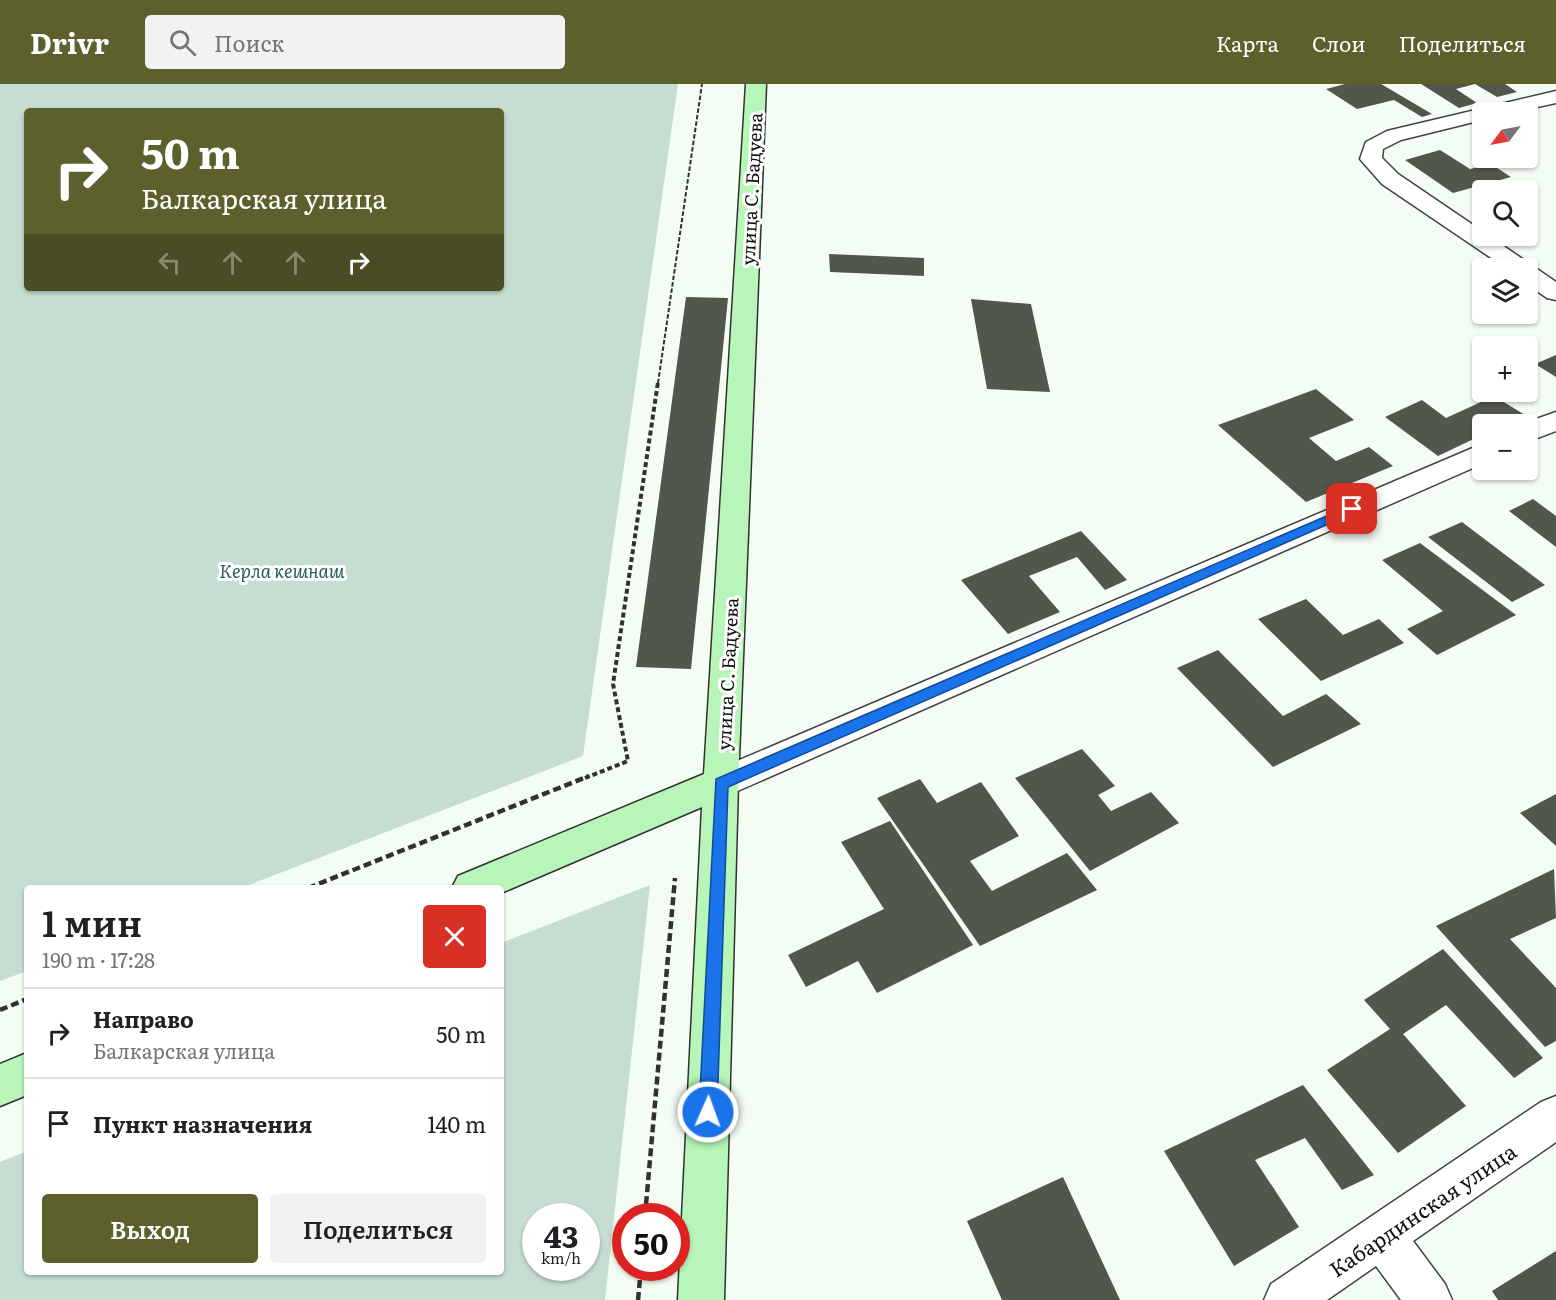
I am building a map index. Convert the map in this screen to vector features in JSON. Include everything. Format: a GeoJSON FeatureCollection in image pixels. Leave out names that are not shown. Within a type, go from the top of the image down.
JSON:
{"type":"FeatureCollection","features":[{"type":"Feature","properties":{"kind":"main road","name":"улица С. Бадуева"},"geometry":{"type":"LineString","coordinates":[[701,1300],[721,783],[756,84]]}},
{"type":"Feature","properties":{"kind":"main road"},"geometry":{"type":"LineString","coordinates":[[478,885],[721,783]]}},
{"type":"Feature","properties":{"kind":"main road"},"geometry":{"type":"LineString","coordinates":[[0,1085],[24,1075]]}},
{"type":"Feature","properties":{"kind":"street"},"geometry":{"type":"LineString","coordinates":[[1534,102],[1556,97]]}},
{"type":"Feature","properties":{"kind":"street"},"geometry":{"type":"LineString","coordinates":[[1472,116],[1394,135],[1373,146],[1371,159],[1390,179],[1506,258]]}},
{"type":"Feature","properties":{"kind":"street"},"geometry":{"type":"LineString","coordinates":[[1538,280],[1556,292]]}},
{"type":"Feature","properties":{"kind":"street"},"geometry":{"type":"LineString","coordinates":[[1538,428],[1556,421]]}},
{"type":"Feature","properties":{"kind":"street"},"geometry":{"type":"LineString","coordinates":[[721,783],[1472,457]]}},
{"type":"Feature","properties":{"kind":"street","name":"Кабардинская улица"},"geometry":{"type":"LineString","coordinates":[[1287,1300],[1556,1117]]}},
{"type":"Feature","properties":{"kind":"street"},"geometry":{"type":"LineString","coordinates":[[1382,1236],[1428,1300]]}},
{"type":"Feature","properties":{"kind":"path"},"geometry":{"type":"LineString","coordinates":[[316,885],[628,761],[613,684],[702,84]]}},
{"type":"Feature","properties":{"kind":"path"},"geometry":{"type":"LineString","coordinates":[[646,1203],[675,878]]}},
{"type":"Feature","properties":{"kind":"path"},"geometry":{"type":"LineString","coordinates":[[0,1010],[24,1000]]}},
{"type":"Feature","properties":{"kind":"path"},"geometry":{"type":"LineString","coordinates":[[638,1300],[640,1281]]}},
{"type":"Feature","properties":{"kind":"green space","name":"Керла кешнаш"},"geometry":{"type":"Polygon","coordinates":[[[0,84],[678,84],[583,756],[249,885],[24,885],[24,972],[0,981],[0,84]]]}},
{"type":"Feature","properties":{"kind":"green space"},"geometry":{"type":"Polygon","coordinates":[[[650,885],[616,1203],[612,1203],[612,1235],[605,1300],[0,1300],[0,1162],[24,1152],[24,1275],[504,1275],[504,942],[650,885]]]}},
{"type":"Feature","properties":{"kind":"building"},"geometry":{"type":"Polygon","coordinates":[[[1345,84],[1381,84],[1432,114],[1422,117],[1394,100],[1357,109],[1326,89],[1345,84]]]}},
{"type":"Feature","properties":{"kind":"building"},"geometry":{"type":"Polygon","coordinates":[[[1421,84],[1475,84],[1456,89],[1476,102],[1459,108],[1421,84]]]}},
{"type":"Feature","properties":{"kind":"building"},"geometry":{"type":"Polygon","coordinates":[[[1475,84],[1505,84],[1517,92],[1497,97],[1475,84]]]}},
{"type":"Feature","properties":{"kind":"building"},"geometry":{"type":"Polygon","coordinates":[[[1440,150],[1470,169],[1497,168],[1511,177],[1500,180],[1472,180],[1472,188],[1453,193],[1405,160],[1440,150]]]}},
{"type":"Feature","properties":{"kind":"building"},"geometry":{"type":"Polygon","coordinates":[[[829,254],[924,258],[924,276],[830,272],[829,254]]]}},
{"type":"Feature","properties":{"kind":"building"},"geometry":{"type":"Polygon","coordinates":[[[686,297],[728,298],[691,669],[636,667],[686,297]]]}},
{"type":"Feature","properties":{"kind":"building"},"geometry":{"type":"Polygon","coordinates":[[[971,299],[1031,304],[1050,392],[987,389],[971,299]]]}},
{"type":"Feature","properties":{"kind":"building"},"geometry":{"type":"Polygon","coordinates":[[[1556,355],[1556,377],[1538,366],[1538,363],[1556,355]]]}},
{"type":"Feature","properties":{"kind":"building"},"geometry":{"type":"Polygon","coordinates":[[[1316,389],[1354,420],[1309,438],[1336,461],[1369,447],[1393,466],[1306,502],[1218,425],[1316,389]]]}},
{"type":"Feature","properties":{"kind":"building"},"geometry":{"type":"Polygon","coordinates":[[[1422,400],[1446,418],[1481,402],[1504,402],[1523,414],[1472,414],[1472,440],[1438,456],[1385,417],[1422,400]]]}},
{"type":"Feature","properties":{"kind":"building"},"geometry":{"type":"Polygon","coordinates":[[[1533,499],[1556,516],[1556,547],[1509,511],[1533,499]]]}},
{"type":"Feature","properties":{"kind":"building"},"geometry":{"type":"Polygon","coordinates":[[[1462,522],[1545,585],[1512,602],[1428,537],[1462,522]]]}},
{"type":"Feature","properties":{"kind":"building"},"geometry":{"type":"Polygon","coordinates":[[[1081,531],[1127,580],[1105,590],[1077,557],[1029,576],[1060,612],[1008,634],[961,580],[1081,531]]]}},
{"type":"Feature","properties":{"kind":"building"},"geometry":{"type":"Polygon","coordinates":[[[1420,543],[1516,615],[1437,655],[1407,629],[1443,611],[1382,560],[1420,543]]]}},
{"type":"Feature","properties":{"kind":"building"},"geometry":{"type":"Polygon","coordinates":[[[1306,599],[1343,635],[1379,619],[1404,643],[1321,681],[1258,619],[1306,599]]]}},
{"type":"Feature","properties":{"kind":"building"},"geometry":{"type":"Polygon","coordinates":[[[1218,650],[1283,716],[1326,694],[1361,724],[1273,767],[1177,668],[1218,650]]]}},
{"type":"Feature","properties":{"kind":"building"},"geometry":{"type":"Polygon","coordinates":[[[1082,749],[1115,786],[1098,795],[1111,811],[1151,792],[1179,823],[1090,871],[1015,778],[1082,749]]]}},
{"type":"Feature","properties":{"kind":"building"},"geometry":{"type":"Polygon","coordinates":[[[920,779],[937,803],[981,782],[1019,836],[970,861],[992,891],[1067,853],[1097,890],[980,946],[877,798],[920,779]]]}},
{"type":"Feature","properties":{"kind":"building"},"geometry":{"type":"Polygon","coordinates":[[[1556,794],[1556,846],[1520,813],[1556,794]]]}},
{"type":"Feature","properties":{"kind":"building"},"geometry":{"type":"Polygon","coordinates":[[[890,821],[973,945],[877,993],[858,961],[806,987],[788,955],[884,909],[841,842],[890,821]]]}},
{"type":"Feature","properties":{"kind":"building"},"geometry":{"type":"Polygon","coordinates":[[[1554,869],[1556,918],[1510,939],[1556,988],[1556,1041],[1545,1047],[1436,926],[1554,869]]]}},
{"type":"Feature","properties":{"kind":"building"},"geometry":{"type":"Polygon","coordinates":[[[1443,949],[1543,1058],[1514,1078],[1446,1005],[1403,1034],[1466,1106],[1398,1153],[1327,1070],[1390,1029],[1364,1000],[1443,949]]]}},
{"type":"Feature","properties":{"kind":"building"},"geometry":{"type":"Polygon","coordinates":[[[1303,1085],[1374,1175],[1342,1190],[1305,1138],[1255,1160],[1299,1227],[1234,1266],[1164,1151],[1303,1085]]]}},
{"type":"Feature","properties":{"kind":"building"},"geometry":{"type":"Polygon","coordinates":[[[1063,1177],[1120,1300],[1002,1300],[967,1221],[1063,1177]]]}},
{"type":"Feature","properties":{"kind":"building"},"geometry":{"type":"Polygon","coordinates":[[[1556,1251],[1556,1300],[1498,1300],[1492,1291],[1556,1251]]]}},
{"type":"Feature","properties":{"kind":"route"},"geometry":{"type":"LineString","coordinates":[[708,1112],[721,783],[1352,509]]}}]}
